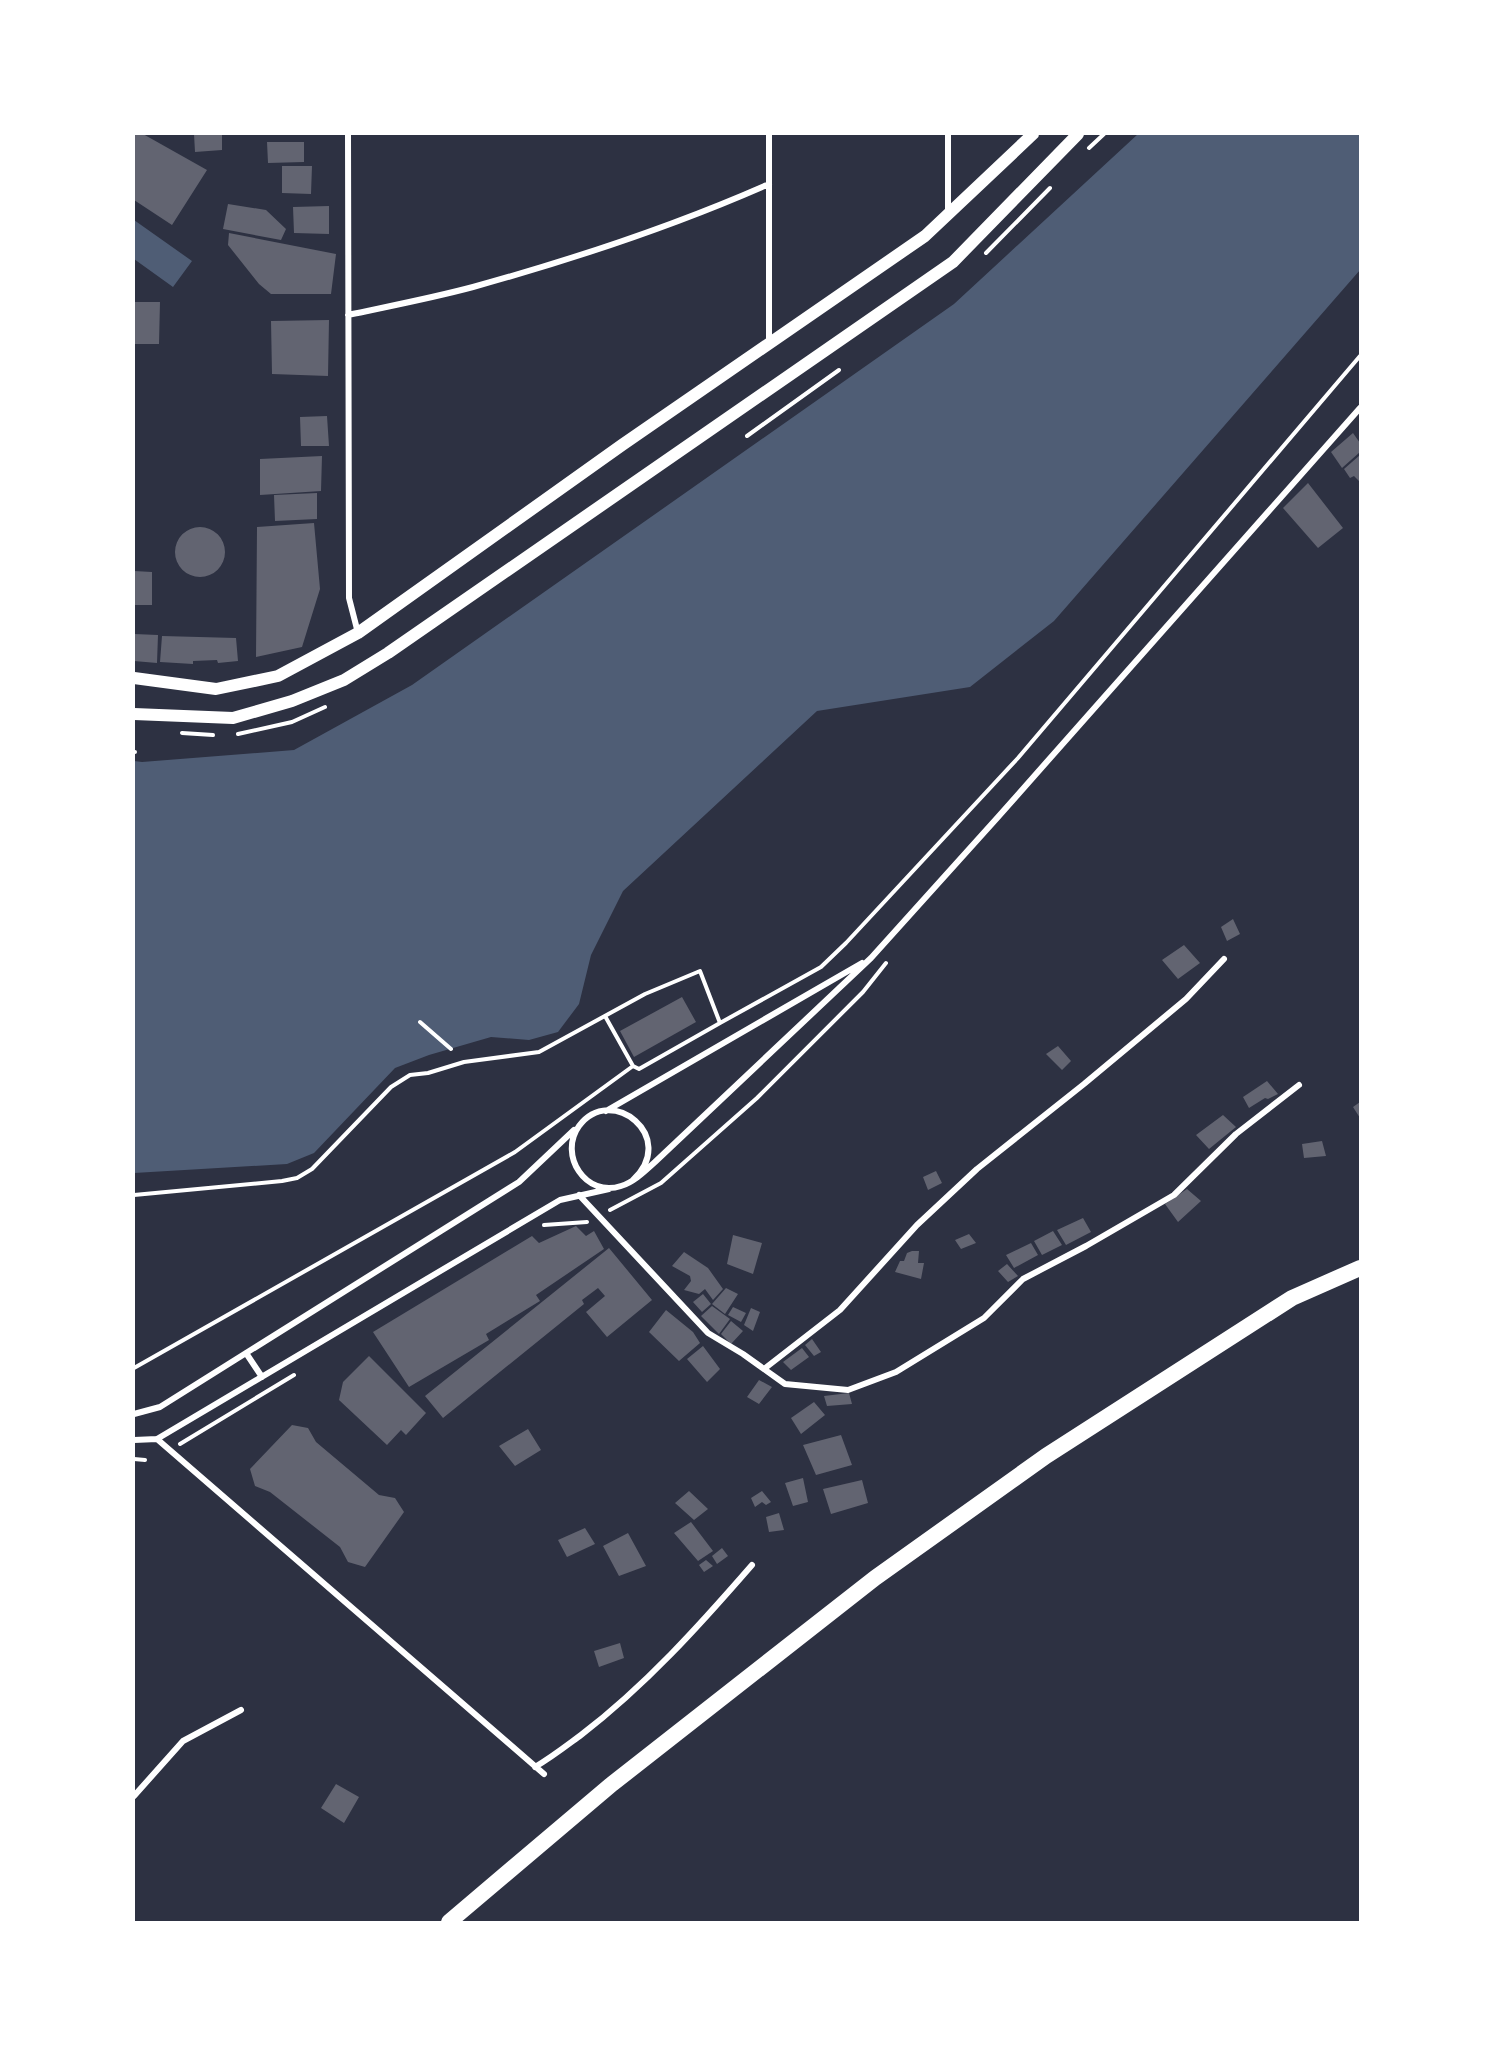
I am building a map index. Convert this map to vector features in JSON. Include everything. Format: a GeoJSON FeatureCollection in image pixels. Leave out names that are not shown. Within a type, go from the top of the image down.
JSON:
{"type":"FeatureCollection","features":[{"type":"Feature","properties":{"kind":"highway"},"geometry":{"type":"LineString","coordinates":[[449,1923],[612,1784],[875,1578],[1046,1456],[1292,1298],[1360,1268]]}},
{"type":"Feature","properties":{"kind":"main road"},"geometry":{"type":"LineString","coordinates":[[134,678],[216,688],[278,676],[358,633],[769,343],[925,236],[1033,134]]}},
{"type":"Feature","properties":{"kind":"main road"},"geometry":{"type":"LineString","coordinates":[[134,714],[233,718],[291,701],[344,681],[388,653],[953,262],[1078,134]]}},
{"type":"Feature","properties":{"kind":"street"},"geometry":{"type":"LineString","coordinates":[[348,134],[349,598],[358,633]]}},
{"type":"Feature","properties":{"kind":"street"},"geometry":{"type":"LineString","coordinates":[[769,134],[769,343]]}},
{"type":"Feature","properties":{"kind":"street"},"geometry":{"type":"LineString","coordinates":[[948,134],[948,214]]}},
{"type":"Feature","properties":{"kind":"street"},"geometry":{"type":"LineString","coordinates":[[348,315],[471,287],[586,253],[710,210],[769,184]]}},
{"type":"Feature","properties":{"kind":"street"},"geometry":{"type":"LineString","coordinates":[[584,1121],[574,1135],[573,1161],[588,1181],[613,1188],[621,1186],[633,1180],[655,1162],[871,958],[1022,791],[1360,408]]}},
{"type":"Feature","properties":{"kind":"street"},"geometry":{"type":"LineString","coordinates":[[606,1111],[871,958]]}},
{"type":"Feature","properties":{"kind":"street"},"geometry":{"type":"LineString","coordinates":[[764,1369],[840,1310],[917,1226],[977,1169],[1186,999],[1224,958]]}},
{"type":"Feature","properties":{"kind":"street"},"geometry":{"type":"LineString","coordinates":[[579,1195],[708,1333],[785,1384],[848,1390],[896,1372],[984,1318],[1023,1278],[1174,1196],[1236,1134],[1299,1085]]}},
{"type":"Feature","properties":{"kind":"street"},"geometry":{"type":"LineString","coordinates":[[134,1414],[160,1407],[519,1182],[594,1114],[616,1111],[634,1119],[646,1135],[648,1155],[640,1173],[633,1180]]}},
{"type":"Feature","properties":{"kind":"street"},"geometry":{"type":"LineString","coordinates":[[134,1440],[157,1439],[560,1200],[621,1186]]}},
{"type":"Feature","properties":{"kind":"street"},"geometry":{"type":"LineString","coordinates":[[246,1353],[262,1377]]}},
{"type":"Feature","properties":{"kind":"street"},"geometry":{"type":"LineString","coordinates":[[157,1439],[544,1774]]}},
{"type":"Feature","properties":{"kind":"street"},"geometry":{"type":"LineString","coordinates":[[535,1767],[552,1757],[610,1712],[707,1617],[752,1565]]}},
{"type":"Feature","properties":{"kind":"street"},"geometry":{"type":"LineString","coordinates":[[134,1796],[183,1741],[241,1710]]}},
{"type":"Feature","properties":{"kind":"path"},"geometry":{"type":"LineString","coordinates":[[605,1016],[633,1066],[639,1069],[821,967],[846,944],[1018,758],[1360,356]]}},
{"type":"Feature","properties":{"kind":"path"},"geometry":{"type":"LineString","coordinates":[[747,435],[839,370]]}},
{"type":"Feature","properties":{"kind":"path"},"geometry":{"type":"LineString","coordinates":[[134,1196],[297,1178],[312,1169],[391,1086],[410,1075],[428,1073],[464,1062],[539,1053],[645,994],[700,971],[720,1023]]}},
{"type":"Feature","properties":{"kind":"path"},"geometry":{"type":"LineString","coordinates":[[420,1022],[451,1050]]}},
{"type":"Feature","properties":{"kind":"path"},"geometry":{"type":"LineString","coordinates":[[134,1368],[515,1152],[633,1066]]}},
{"type":"Feature","properties":{"kind":"path"},"geometry":{"type":"LineString","coordinates":[[134,1459],[145,1460]]}},
{"type":"Feature","properties":{"kind":"water"},"geometry":{"type":"Polygon","coordinates":[[[1138,134],[1360,134],[1360,270],[1054,621],[970,687],[817,711],[623,891],[591,955],[579,1004],[558,1032],[529,1040],[491,1037],[429,1055],[395,1068],[314,1153],[287,1164],[134,1173],[134,761],[294,750],[412,685],[954,304],[1138,134]]]}},
{"type":"Feature","properties":{"kind":"water"},"geometry":{"type":"Polygon","coordinates":[[[134,220],[192,261],[173,287],[134,259],[134,220]]]}},
{"type":"Feature","properties":{"kind":"building"},"geometry":{"type":"Polygon","coordinates":[[[134,134],[143,134],[207,170],[172,225],[134,200],[134,134]]]}},
{"type":"Feature","properties":{"kind":"building"},"geometry":{"type":"Polygon","coordinates":[[[194,134],[222,134],[222,150],[195,152],[194,134]]]}},
{"type":"Feature","properties":{"kind":"building"},"geometry":{"type":"Polygon","coordinates":[[[267,142],[304,142],[304,162],[268,163],[267,142]]]}},
{"type":"Feature","properties":{"kind":"building"},"geometry":{"type":"Polygon","coordinates":[[[282,166],[312,166],[311,194],[282,193],[282,166]]]}},
{"type":"Feature","properties":{"kind":"building"},"geometry":{"type":"Polygon","coordinates":[[[228,204],[266,210],[286,229],[281,240],[223,229],[228,204]]]}},
{"type":"Feature","properties":{"kind":"building"},"geometry":{"type":"Polygon","coordinates":[[[329,206],[329,234],[294,233],[293,207],[329,206]]]}},
{"type":"Feature","properties":{"kind":"building"},"geometry":{"type":"Polygon","coordinates":[[[229,233],[336,254],[331,294],[271,294],[259,284],[228,245],[229,233]]]}},
{"type":"Feature","properties":{"kind":"building"},"geometry":{"type":"Polygon","coordinates":[[[134,302],[160,302],[159,344],[134,344],[134,302]]]}},
{"type":"Feature","properties":{"kind":"building"},"geometry":{"type":"Polygon","coordinates":[[[329,320],[328,376],[272,374],[271,321],[329,320]]]}},
{"type":"Feature","properties":{"kind":"building"},"geometry":{"type":"Polygon","coordinates":[[[327,416],[329,446],[301,446],[300,417],[327,416]]]}},
{"type":"Feature","properties":{"kind":"building"},"geometry":{"type":"Polygon","coordinates":[[[1353,433],[1360,443],[1360,452],[1342,468],[1331,452],[1353,433]]]}},
{"type":"Feature","properties":{"kind":"building"},"geometry":{"type":"Polygon","coordinates":[[[1360,455],[1360,482],[1354,476],[1350,478],[1344,469],[1360,455]]]}},
{"type":"Feature","properties":{"kind":"building"},"geometry":{"type":"Polygon","coordinates":[[[322,456],[321,491],[260,495],[260,459],[322,456]]]}},
{"type":"Feature","properties":{"kind":"building"},"geometry":{"type":"Polygon","coordinates":[[[1308,483],[1343,528],[1318,548],[1283,508],[1308,483]]]}},
{"type":"Feature","properties":{"kind":"building"},"geometry":{"type":"Polygon","coordinates":[[[317,493],[317,519],[275,521],[274,495],[317,493]]]}},
{"type":"Feature","properties":{"kind":"building"},"geometry":{"type":"Polygon","coordinates":[[[314,523],[320,589],[302,647],[256,657],[257,527],[314,523]]]}},
{"type":"Feature","properties":{"kind":"building"},"geometry":{"type":"Polygon","coordinates":[[[200,527],[214,531],[221,538],[225,552],[221,566],[214,573],[200,577],[186,573],[179,566],[175,552],[179,538],[186,531],[200,527]]]}},
{"type":"Feature","properties":{"kind":"building"},"geometry":{"type":"Polygon","coordinates":[[[134,571],[152,572],[152,605],[134,605],[134,571]]]}},
{"type":"Feature","properties":{"kind":"building"},"geometry":{"type":"Polygon","coordinates":[[[134,634],[158,635],[157,663],[134,661],[134,634]]]}},
{"type":"Feature","properties":{"kind":"building"},"geometry":{"type":"Polygon","coordinates":[[[162,636],[236,638],[238,661],[218,663],[217,660],[193,661],[193,664],[160,662],[162,636]]]}},
{"type":"Feature","properties":{"kind":"building"},"geometry":{"type":"Polygon","coordinates":[[[1233,919],[1240,934],[1227,941],[1221,927],[1233,919]]]}},
{"type":"Feature","properties":{"kind":"building"},"geometry":{"type":"Polygon","coordinates":[[[1184,945],[1200,963],[1178,979],[1162,960],[1184,945]]]}},
{"type":"Feature","properties":{"kind":"building"},"geometry":{"type":"Polygon","coordinates":[[[682,997],[696,1022],[634,1057],[620,1031],[682,997]]]}},
{"type":"Feature","properties":{"kind":"building"},"geometry":{"type":"Polygon","coordinates":[[[1058,1046],[1071,1061],[1062,1070],[1046,1054],[1058,1046]]]}},
{"type":"Feature","properties":{"kind":"building"},"geometry":{"type":"Polygon","coordinates":[[[1267,1081],[1278,1094],[1268,1099],[1265,1098],[1249,1108],[1243,1097],[1267,1081]]]}},
{"type":"Feature","properties":{"kind":"building"},"geometry":{"type":"Polygon","coordinates":[[[1360,1102],[1360,1118],[1353,1107],[1360,1102]]]}},
{"type":"Feature","properties":{"kind":"building"},"geometry":{"type":"Polygon","coordinates":[[[1223,1115],[1236,1127],[1209,1149],[1196,1135],[1223,1115]]]}},
{"type":"Feature","properties":{"kind":"building"},"geometry":{"type":"Polygon","coordinates":[[[1322,1141],[1326,1156],[1304,1158],[1302,1144],[1322,1141]]]}},
{"type":"Feature","properties":{"kind":"building"},"geometry":{"type":"Polygon","coordinates":[[[936,1171],[942,1183],[928,1190],[923,1177],[936,1171]]]}},
{"type":"Feature","properties":{"kind":"building"},"geometry":{"type":"Polygon","coordinates":[[[1187,1189],[1201,1201],[1178,1222],[1165,1204],[1187,1189]]]}},
{"type":"Feature","properties":{"kind":"building"},"geometry":{"type":"Polygon","coordinates":[[[1083,1218],[1091,1232],[1066,1245],[1057,1230],[1083,1218]]]}},
{"type":"Feature","properties":{"kind":"building"},"geometry":{"type":"Polygon","coordinates":[[[576,1226],[586,1236],[594,1231],[604,1249],[536,1295],[540,1301],[486,1334],[489,1340],[409,1387],[373,1332],[532,1236],[539,1243],[576,1226]]]}},
{"type":"Feature","properties":{"kind":"building"},"geometry":{"type":"Polygon","coordinates":[[[1053,1231],[1062,1245],[1042,1255],[1034,1241],[1053,1231]]]}},
{"type":"Feature","properties":{"kind":"building"},"geometry":{"type":"Polygon","coordinates":[[[969,1234],[976,1243],[961,1249],[955,1240],[969,1234]]]}},
{"type":"Feature","properties":{"kind":"building"},"geometry":{"type":"Polygon","coordinates":[[[733,1235],[762,1243],[753,1274],[727,1264],[733,1235]]]}},
{"type":"Feature","properties":{"kind":"building"},"geometry":{"type":"Polygon","coordinates":[[[1031,1243],[1038,1255],[1014,1268],[1006,1255],[1031,1243]]]}},
{"type":"Feature","properties":{"kind":"building"},"geometry":{"type":"Polygon","coordinates":[[[609,1248],[652,1300],[607,1337],[586,1312],[605,1296],[598,1288],[582,1300],[584,1304],[443,1418],[425,1396],[609,1248]]]}},
{"type":"Feature","properties":{"kind":"building"},"geometry":{"type":"Polygon","coordinates":[[[919,1251],[918,1263],[924,1263],[921,1279],[895,1272],[900,1261],[904,1261],[907,1253],[919,1251]]]}},
{"type":"Feature","properties":{"kind":"building"},"geometry":{"type":"Polygon","coordinates":[[[684,1252],[708,1268],[723,1289],[713,1300],[705,1289],[699,1294],[684,1290],[691,1281],[690,1276],[672,1266],[684,1252]]]}},
{"type":"Feature","properties":{"kind":"building"},"geometry":{"type":"Polygon","coordinates":[[[1007,1264],[1018,1276],[1008,1282],[998,1271],[1007,1264]]]}},
{"type":"Feature","properties":{"kind":"building"},"geometry":{"type":"Polygon","coordinates":[[[726,1288],[738,1294],[725,1314],[712,1304],[726,1288]]]}},
{"type":"Feature","properties":{"kind":"building"},"geometry":{"type":"Polygon","coordinates":[[[703,1294],[711,1304],[702,1312],[693,1302],[703,1294]]]}},
{"type":"Feature","properties":{"kind":"building"},"geometry":{"type":"Polygon","coordinates":[[[712,1306],[730,1319],[719,1334],[701,1316],[712,1306]]]}},
{"type":"Feature","properties":{"kind":"building"},"geometry":{"type":"Polygon","coordinates":[[[733,1307],[746,1313],[741,1322],[728,1315],[733,1307]]]}},
{"type":"Feature","properties":{"kind":"building"},"geometry":{"type":"Polygon","coordinates":[[[751,1308],[760,1312],[753,1331],[744,1325],[751,1308]]]}},
{"type":"Feature","properties":{"kind":"building"},"geometry":{"type":"Polygon","coordinates":[[[666,1310],[693,1332],[700,1343],[679,1361],[649,1332],[666,1310]]]}},
{"type":"Feature","properties":{"kind":"building"},"geometry":{"type":"Polygon","coordinates":[[[731,1321],[743,1331],[731,1344],[721,1334],[731,1321]]]}},
{"type":"Feature","properties":{"kind":"building"},"geometry":{"type":"Polygon","coordinates":[[[812,1339],[821,1352],[814,1356],[805,1345],[812,1339]]]}},
{"type":"Feature","properties":{"kind":"building"},"geometry":{"type":"Polygon","coordinates":[[[703,1346],[720,1369],[707,1382],[687,1359],[703,1346]]]}},
{"type":"Feature","properties":{"kind":"building"},"geometry":{"type":"Polygon","coordinates":[[[802,1348],[809,1357],[791,1370],[783,1362],[802,1348]]]}},
{"type":"Feature","properties":{"kind":"building"},"geometry":{"type":"Polygon","coordinates":[[[369,1356],[426,1413],[406,1435],[401,1430],[387,1445],[339,1400],[343,1382],[369,1356]]]}},
{"type":"Feature","properties":{"kind":"building"},"geometry":{"type":"Polygon","coordinates":[[[759,1380],[772,1387],[759,1404],[747,1397],[759,1380]]]}},
{"type":"Feature","properties":{"kind":"building"},"geometry":{"type":"Polygon","coordinates":[[[849,1393],[852,1404],[827,1406],[824,1396],[849,1393]]]}},
{"type":"Feature","properties":{"kind":"building"},"geometry":{"type":"Polygon","coordinates":[[[814,1402],[825,1415],[801,1434],[791,1418],[814,1402]]]}},
{"type":"Feature","properties":{"kind":"building"},"geometry":{"type":"Polygon","coordinates":[[[292,1425],[308,1428],[316,1442],[379,1495],[395,1498],[404,1512],[365,1567],[348,1562],[340,1547],[270,1492],[255,1486],[250,1469],[292,1425]]]}},
{"type":"Feature","properties":{"kind":"building"},"geometry":{"type":"Polygon","coordinates":[[[528,1429],[541,1450],[515,1466],[499,1446],[528,1429]]]}},
{"type":"Feature","properties":{"kind":"building"},"geometry":{"type":"Polygon","coordinates":[[[841,1435],[852,1465],[816,1475],[803,1445],[841,1435]]]}},
{"type":"Feature","properties":{"kind":"building"},"geometry":{"type":"Polygon","coordinates":[[[803,1478],[808,1502],[793,1506],[785,1483],[803,1478]]]}},
{"type":"Feature","properties":{"kind":"building"},"geometry":{"type":"Polygon","coordinates":[[[862,1480],[868,1503],[831,1514],[823,1489],[862,1480]]]}},
{"type":"Feature","properties":{"kind":"building"},"geometry":{"type":"Polygon","coordinates":[[[689,1491],[708,1509],[694,1520],[675,1503],[689,1491]]]}},
{"type":"Feature","properties":{"kind":"building"},"geometry":{"type":"Polygon","coordinates":[[[762,1491],[771,1502],[766,1505],[762,1502],[755,1507],[751,1498],[762,1491]]]}},
{"type":"Feature","properties":{"kind":"building"},"geometry":{"type":"Polygon","coordinates":[[[779,1513],[784,1530],[769,1532],[766,1517],[779,1513]]]}},
{"type":"Feature","properties":{"kind":"building"},"geometry":{"type":"Polygon","coordinates":[[[691,1522],[713,1551],[698,1561],[674,1533],[691,1522]]]}},
{"type":"Feature","properties":{"kind":"building"},"geometry":{"type":"Polygon","coordinates":[[[585,1528],[595,1544],[567,1557],[558,1540],[585,1528]]]}},
{"type":"Feature","properties":{"kind":"building"},"geometry":{"type":"Polygon","coordinates":[[[628,1533],[646,1566],[619,1576],[603,1546],[628,1533]]]}},
{"type":"Feature","properties":{"kind":"building"},"geometry":{"type":"Polygon","coordinates":[[[722,1548],[728,1556],[717,1564],[712,1556],[722,1548]]]}},
{"type":"Feature","properties":{"kind":"building"},"geometry":{"type":"Polygon","coordinates":[[[706,1560],[713,1566],[704,1572],[699,1565],[706,1560]]]}},
{"type":"Feature","properties":{"kind":"building"},"geometry":{"type":"Polygon","coordinates":[[[620,1643],[624,1658],[599,1667],[594,1651],[620,1643]]]}},
{"type":"Feature","properties":{"kind":"building"},"geometry":{"type":"Polygon","coordinates":[[[336,1784],[359,1797],[344,1823],[321,1808],[336,1784]]]}}]}
